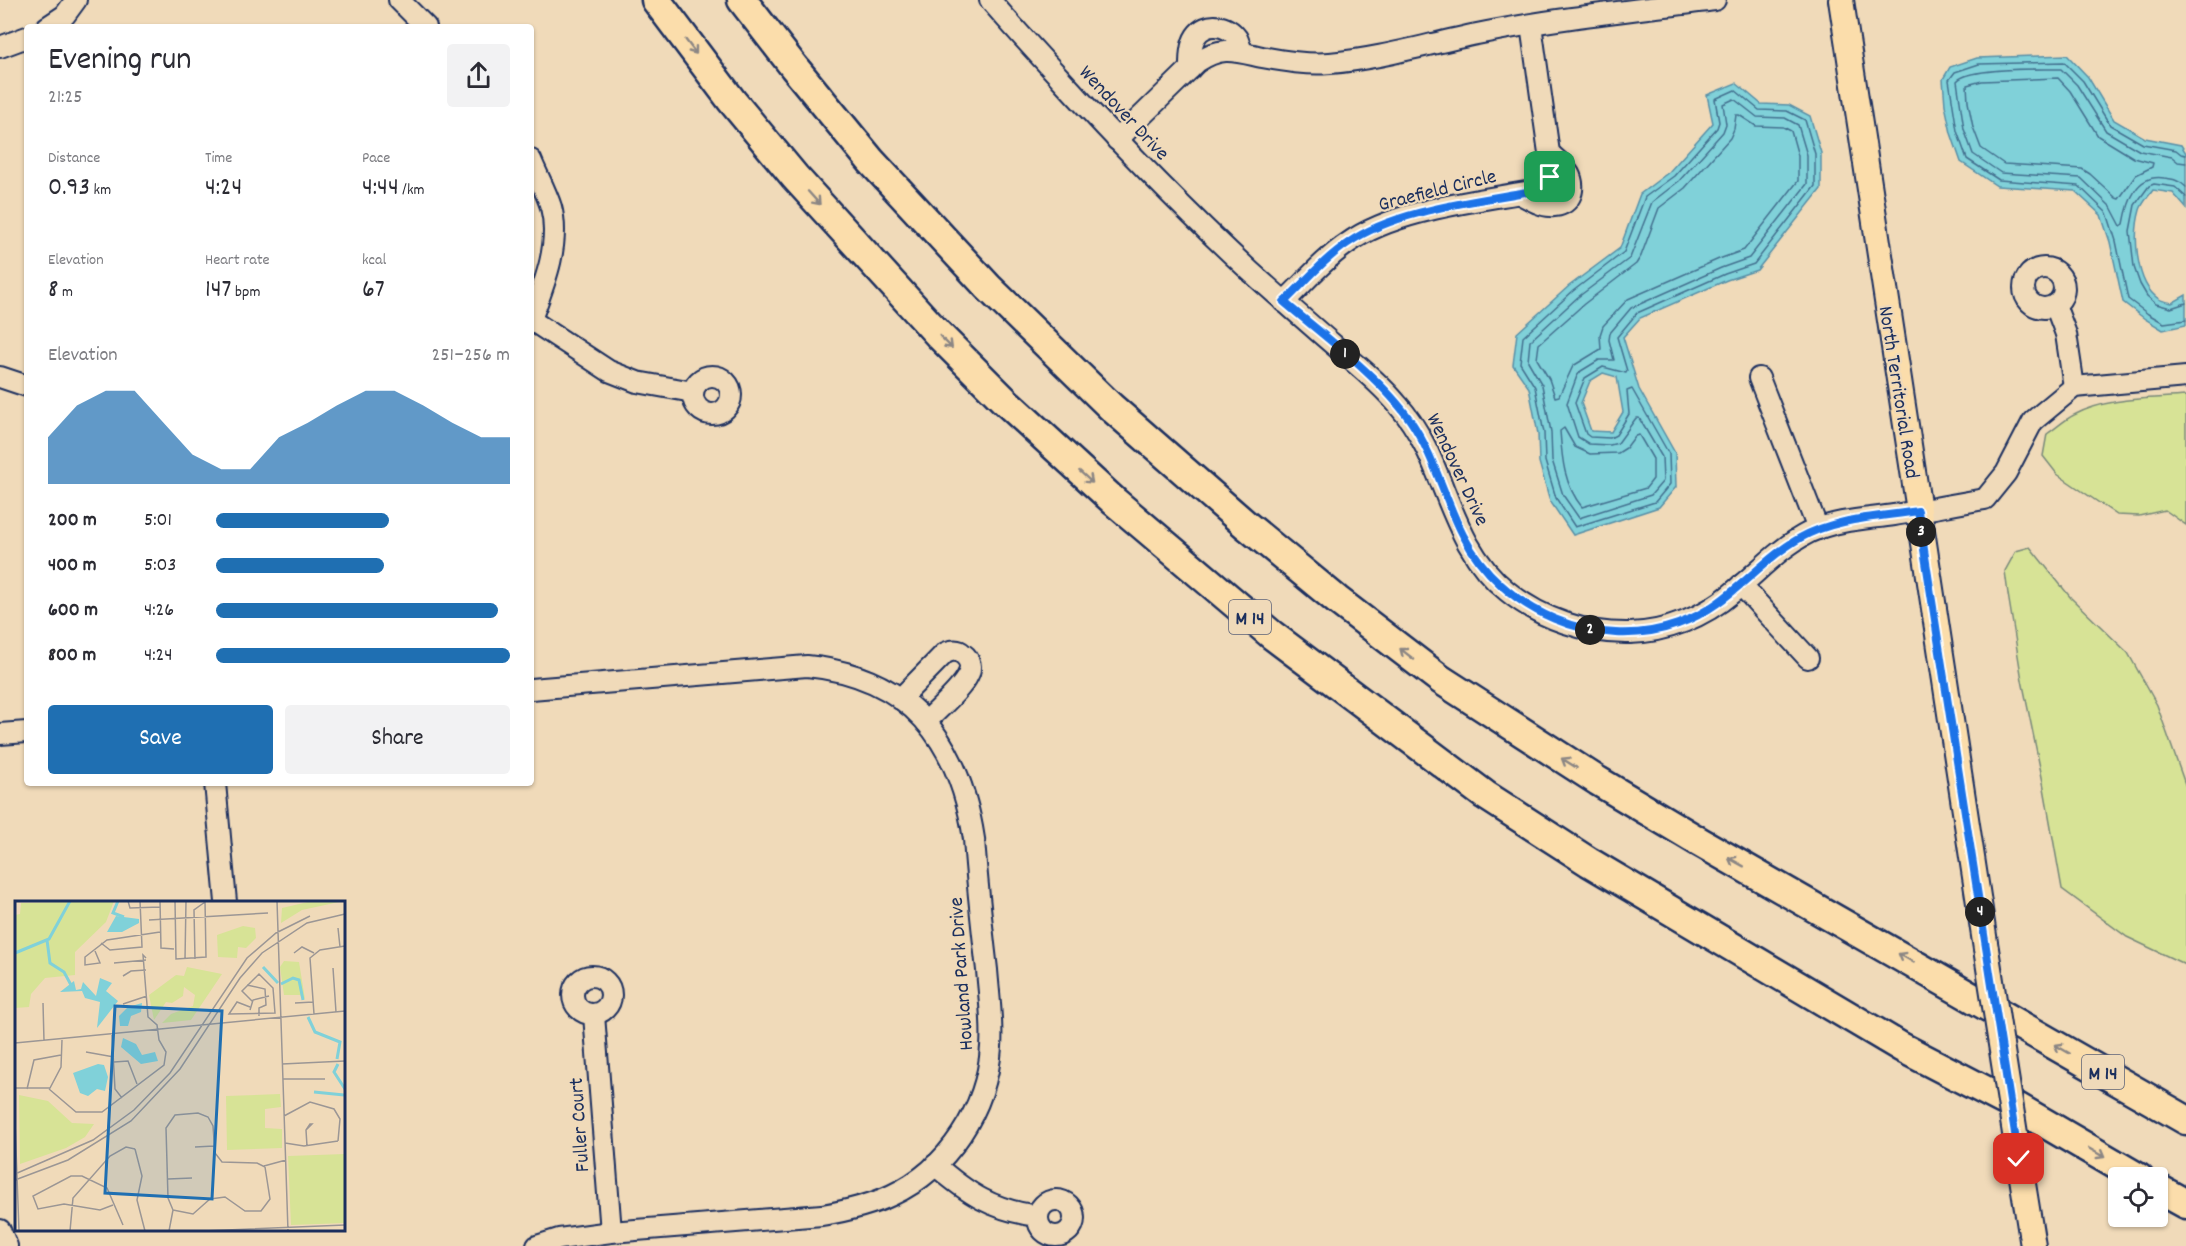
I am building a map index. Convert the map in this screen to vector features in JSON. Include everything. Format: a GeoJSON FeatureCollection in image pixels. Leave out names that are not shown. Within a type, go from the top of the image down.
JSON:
{"type":"FeatureCollection","features":[{"type":"Feature","properties":{"kind":"highway","name":"M 14"},"geometry":{"type":"LineString","coordinates":[[656,0],[732,101],[795,177],[938,334],[1004,400],[1115,502],[1272,635],[1485,795],[1580,856],[1902,1047],[2017,1107],[2120,1167]]}},
{"type":"Feature","properties":{"kind":"highway","name":"M 14"},"geometry":{"type":"LineString","coordinates":[[742,0],[871,160],[988,287],[1110,407],[1246,525],[1337,600],[1440,679],[1598,782],[2186,1120]]}},
{"type":"Feature","properties":{"kind":"highway"},"geometry":{"type":"LineString","coordinates":[[2168,1194],[2186,1204]]}},
{"type":"Feature","properties":{"kind":"main road","name":"North Territorial Road"},"geometry":{"type":"LineString","coordinates":[[1841,0],[2032,1246]]}},
{"type":"Feature","properties":{"kind":"street"},"geometry":{"type":"LineString","coordinates":[[399,0],[423,24]]}},
{"type":"Feature","properties":{"kind":"street","name":"Wendover Drive"},"geometry":{"type":"LineString","coordinates":[[990,0],[1117,140],[1188,213],[1284,302],[1371,377],[1402,409],[1422,440],[1462,534],[1492,578],[1523,603],[1574,626],[1590,630],[1632,633],[1665,628],[1692,619],[1718,604],[1782,549],[1818,529],[1845,522],[1985,499],[2006,473],[2033,421],[2074,387]]}},
{"type":"Feature","properties":{"kind":"street"},"geometry":{"type":"LineString","coordinates":[[1117,140],[1207,55],[1230,50],[1292,62],[1330,63],[1531,25],[1588,8],[1715,0]]}},
{"type":"Feature","properties":{"kind":"street"},"geometry":{"type":"LineString","coordinates":[[53,24],[73,14]]}},
{"type":"Feature","properties":{"kind":"street","name":"Graefield Circle"},"geometry":{"type":"LineString","coordinates":[[1284,302],[1331,255],[1369,231],[1431,211],[1537,190],[1549,181],[1551,172],[1549,153],[1531,25]]}},
{"type":"Feature","properties":{"kind":"street"},"geometry":{"type":"LineString","coordinates":[[1190,69],[1194,41],[1198,33],[1208,26],[1227,30],[1237,38],[1242,51]]}},
{"type":"Feature","properties":{"kind":"street"},"geometry":{"type":"LineString","coordinates":[[0,47],[24,38]]}},
{"type":"Feature","properties":{"kind":"street","name":"Graefield Circle"},"geometry":{"type":"LineString","coordinates":[[1520,194],[1551,207],[1563,205],[1568,201],[1573,189],[1570,175],[1549,153]]}},
{"type":"Feature","properties":{"kind":"street"},"geometry":{"type":"LineString","coordinates":[[534,167],[551,208],[553,241],[547,277],[534,312]]}},
{"type":"Feature","properties":{"kind":"street"},"geometry":{"type":"LineString","coordinates":[[2055,305],[2066,334],[2074,387],[2186,377]]}},
{"type":"Feature","properties":{"kind":"street"},"geometry":{"type":"LineString","coordinates":[[534,322],[609,371],[638,382],[693,392]]}},
{"type":"Feature","properties":{"kind":"street"},"geometry":{"type":"LineString","coordinates":[[0,377],[24,385]]}},
{"type":"Feature","properties":{"kind":"street"},"geometry":{"type":"LineString","coordinates":[[1759,378],[1818,529]]}},
{"type":"Feature","properties":{"kind":"street"},"geometry":{"type":"LineString","coordinates":[[1742,585],[1808,658]]}},
{"type":"Feature","properties":{"kind":"street"},"geometry":{"type":"LineString","coordinates":[[900,699],[945,653],[954,650],[964,654],[969,660],[970,667],[967,677],[926,722]]}},
{"type":"Feature","properties":{"kind":"street","name":"Howland Park Drive"},"geometry":{"type":"LineString","coordinates":[[534,688],[807,666],[849,673],[873,683],[900,699],[926,722],[952,759],[970,809],[975,839],[992,1033],[989,1070],[978,1105],[959,1138],[916,1181],[894,1194],[845,1211],[611,1232],[559,1239],[537,1246]]}},
{"type":"Feature","properties":{"kind":"street"},"geometry":{"type":"LineString","coordinates":[[0,734],[24,732]]}},
{"type":"Feature","properties":{"kind":"street"},"geometry":{"type":"LineString","coordinates":[[215,786],[226,901]]}},
{"type":"Feature","properties":{"kind":"street","name":"Fuller Court"},"geometry":{"type":"LineString","coordinates":[[594,1015],[611,1232]]}},
{"type":"Feature","properties":{"kind":"street"},"geometry":{"type":"LineString","coordinates":[[934,1165],[980,1200],[1016,1214],[1037,1216]]}},
{"type":"Feature","properties":{"kind":"street"},"geometry":{"type":"LineString","coordinates":[[0,1230],[7,1246]]}},
{"type":"Feature","properties":{"kind":"green space"},"geometry":{"type":"Polygon","coordinates":[[[2186,396],[2186,525],[2165,510],[2139,516],[2117,515],[2057,474],[2043,456],[2047,434],[2070,417],[2087,409],[2129,400],[2186,396]]]}},
{"type":"Feature","properties":{"kind":"green space"},"geometry":{"type":"Polygon","coordinates":[[[2030,547],[2071,598],[2128,653],[2157,705],[2186,787],[2186,965],[2127,937],[2062,889],[2022,680],[2005,571],[2016,551],[2030,547]]]}},
{"type":"Feature","properties":{"kind":"water"},"geometry":{"type":"Polygon","coordinates":[[[2067,55],[2088,77],[2114,120],[2145,138],[2181,145],[2186,153],[2186,208],[2173,193],[2153,190],[2140,210],[2137,245],[2141,271],[2151,292],[2160,300],[2172,303],[2186,295],[2186,325],[2163,330],[2123,302],[2110,242],[2101,215],[2075,191],[1997,186],[1961,162],[1945,105],[1943,79],[1950,67],[1977,58],[2067,55]]]}},
{"type":"Feature","properties":{"kind":"water"},"geometry":{"type":"Polygon","coordinates":[[[1736,83],[1761,104],[1789,105],[1810,116],[1821,153],[1821,189],[1757,270],[1727,280],[1640,318],[1623,337],[1639,389],[1675,453],[1676,487],[1659,507],[1573,535],[1550,501],[1539,462],[1538,434],[1529,388],[1513,365],[1517,333],[1569,286],[1620,248],[1640,194],[1669,172],[1713,123],[1707,95],[1736,83]],[[1603,373],[1590,381],[1581,403],[1591,431],[1611,432],[1623,412],[1617,377],[1603,373]]]}},
{"type":"Feature","properties":{"kind":"route"},"geometry":{"type":"LineString","coordinates":[[1550,177],[1549,181],[1537,190],[1431,211],[1394,221],[1369,231],[1331,255],[1284,302],[1371,377],[1412,422],[1462,534],[1492,578],[1523,603],[1574,626],[1611,633],[1632,633],[1678,624],[1718,604],[1782,549],[1809,533],[1833,524],[1918,511],[2019,1159]]}}]}
